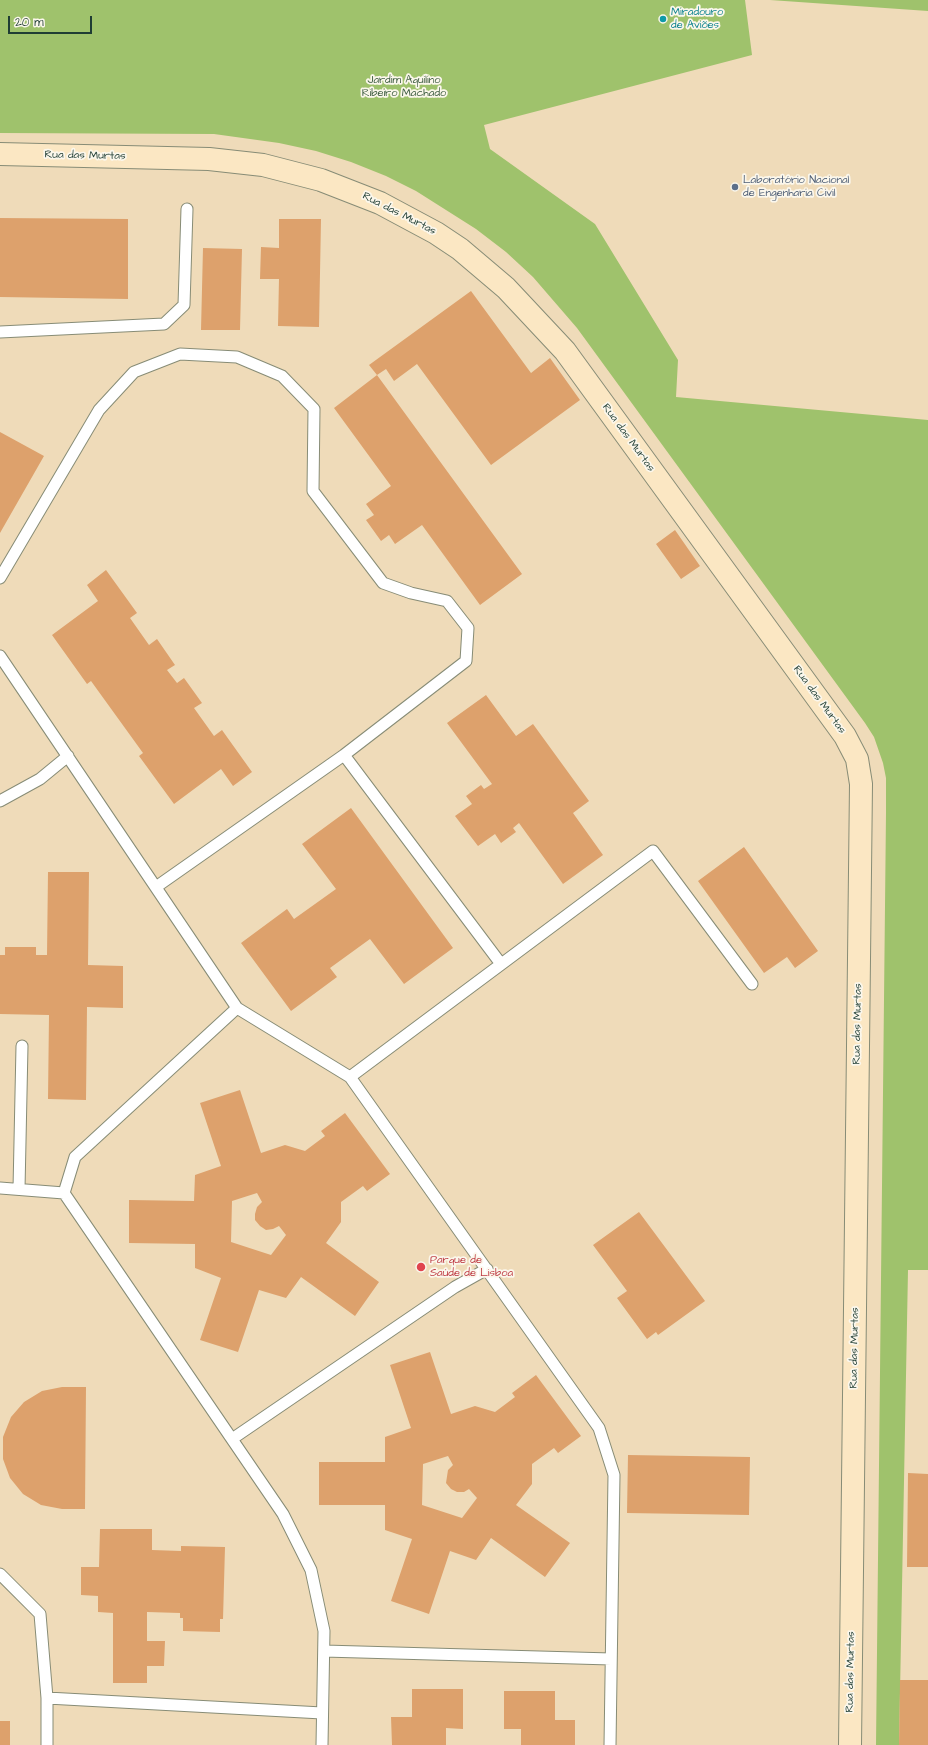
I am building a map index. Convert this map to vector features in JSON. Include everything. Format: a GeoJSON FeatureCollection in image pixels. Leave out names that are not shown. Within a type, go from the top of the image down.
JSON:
{"type":"FeatureCollection","features":[{"type":"Feature","properties":{"kind":"street","name":"Rua das Murtas"},"geometry":{"type":"LineString","coordinates":[[0,154],[209,158],[263,165],[321,180],[374,200],[410,217],[460,249],[506,288],[565,351],[845,736],[857,759],[861,792],[850,1745]]}},
{"type":"Feature","properties":{"kind":"lane"},"geometry":{"type":"LineString","coordinates":[[0,332],[164,324],[184,305],[187,209]]}},
{"type":"Feature","properties":{"kind":"lane"},"geometry":{"type":"LineString","coordinates":[[0,578],[99,410],[134,372],[180,354],[237,357],[282,376],[314,408],[313,491],[383,583],[411,593],[447,601],[468,628],[466,661],[344,755],[156,888]]}},
{"type":"Feature","properties":{"kind":"lane"},"geometry":{"type":"LineString","coordinates":[[0,656],[237,1008],[350,1077],[599,1428],[614,1475],[610,1745]]}},
{"type":"Feature","properties":{"kind":"lane"},"geometry":{"type":"LineString","coordinates":[[344,755],[501,964]]}},
{"type":"Feature","properties":{"kind":"lane"},"geometry":{"type":"LineString","coordinates":[[0,801],[40,779],[68,756]]}},
{"type":"Feature","properties":{"kind":"lane"},"geometry":{"type":"LineString","coordinates":[[350,1077],[653,851],[752,984]]}},
{"type":"Feature","properties":{"kind":"lane"},"geometry":{"type":"LineString","coordinates":[[64,1193],[75,1157],[237,1008]]}},
{"type":"Feature","properties":{"kind":"lane"},"geometry":{"type":"LineString","coordinates":[[19,1189],[22,1046]]}},
{"type":"Feature","properties":{"kind":"lane"},"geometry":{"type":"LineString","coordinates":[[0,1188],[64,1193]]}},
{"type":"Feature","properties":{"kind":"lane"},"geometry":{"type":"LineString","coordinates":[[64,1193],[283,1514],[311,1570],[324,1631],[322,1745]]}},
{"type":"Feature","properties":{"kind":"lane"},"geometry":{"type":"LineString","coordinates":[[232,1439],[455,1287],[487,1269]]}},
{"type":"Feature","properties":{"kind":"lane"},"geometry":{"type":"LineString","coordinates":[[0,1574],[40,1614],[47,1698],[47,1745]]}},
{"type":"Feature","properties":{"kind":"lane"},"geometry":{"type":"LineString","coordinates":[[324,1651],[611,1659]]}},
{"type":"Feature","properties":{"kind":"lane"},"geometry":{"type":"LineString","coordinates":[[47,1698],[322,1713]]}},
{"type":"Feature","properties":{"kind":"green space","name":"Jardim Aquilino Ribeiro Machado"},"geometry":{"type":"Polygon","coordinates":[[[0,0],[745,0],[752,55],[484,125],[490,149],[595,224],[678,360],[676,397],[928,420],[928,1270],[908,1270],[899,1745],[876,1745],[886,778],[883,763],[874,737],[577,328],[533,277],[506,252],[476,229],[416,191],[386,176],[351,162],[316,151],[279,143],[214,134],[0,133],[0,0]]]}},
{"type":"Feature","properties":{"kind":"green space"},"geometry":{"type":"Polygon","coordinates":[[[770,0],[928,0],[928,11],[770,0]]]}},
{"type":"Feature","properties":{"kind":"building"},"geometry":{"type":"Polygon","coordinates":[[[0,218],[128,219],[128,299],[0,297],[0,218]]]}},
{"type":"Feature","properties":{"kind":"building"},"geometry":{"type":"Polygon","coordinates":[[[279,219],[321,219],[319,327],[278,326],[279,279],[260,279],[261,247],[279,248],[279,219]]]}},
{"type":"Feature","properties":{"kind":"building"},"geometry":{"type":"Polygon","coordinates":[[[203,248],[242,249],[240,330],[201,330],[203,248]]]}},
{"type":"Feature","properties":{"kind":"building"},"geometry":{"type":"Polygon","coordinates":[[[471,291],[531,373],[550,358],[580,400],[491,465],[417,364],[394,381],[386,369],[377,375],[369,365],[471,291]]]}},
{"type":"Feature","properties":{"kind":"building"},"geometry":{"type":"Polygon","coordinates":[[[377,375],[522,574],[480,605],[422,525],[395,544],[389,535],[381,541],[366,520],[374,515],[366,504],[391,486],[334,408],[377,375]]]}},
{"type":"Feature","properties":{"kind":"building"},"geometry":{"type":"Polygon","coordinates":[[[0,432],[44,456],[0,533],[0,432]]]}},
{"type":"Feature","properties":{"kind":"building"},"geometry":{"type":"Polygon","coordinates":[[[675,530],[700,566],[681,579],[656,544],[675,530]]]}},
{"type":"Feature","properties":{"kind":"building"},"geometry":{"type":"Polygon","coordinates":[[[106,570],[137,613],[130,618],[149,645],[157,639],[175,665],[167,670],[177,683],[184,678],[202,703],[194,708],[214,736],[222,730],[252,772],[233,786],[221,769],[174,804],[139,756],[143,753],[91,681],[87,684],[52,635],[98,601],[87,585],[106,570]]]}},
{"type":"Feature","properties":{"kind":"building"},"geometry":{"type":"Polygon","coordinates":[[[486,695],[516,736],[533,724],[589,801],[573,813],[603,855],[563,884],[519,823],[513,828],[516,832],[501,843],[495,834],[478,846],[455,816],[472,804],[466,796],[481,785],[484,789],[492,784],[447,723],[486,695]]]}},
{"type":"Feature","properties":{"kind":"building"},"geometry":{"type":"Polygon","coordinates":[[[351,808],[453,948],[404,984],[370,939],[330,968],[337,977],[291,1011],[241,943],[287,909],[294,919],[336,889],[302,844],[351,808]]]}},
{"type":"Feature","properties":{"kind":"building"},"geometry":{"type":"Polygon","coordinates":[[[744,847],[818,951],[795,968],[787,957],[764,973],[698,881],[744,847]]]}},
{"type":"Feature","properties":{"kind":"building"},"geometry":{"type":"Polygon","coordinates":[[[48,872],[89,872],[88,965],[123,966],[123,1008],[87,1007],[86,1100],[48,1099],[49,1015],[0,1014],[0,955],[5,955],[5,947],[36,947],[36,955],[47,955],[48,872]]]}},
{"type":"Feature","properties":{"kind":"building"},"geometry":{"type":"Polygon","coordinates":[[[240,1090],[261,1153],[285,1145],[305,1151],[325,1136],[321,1131],[345,1113],[390,1174],[367,1191],[363,1186],[341,1202],[341,1222],[326,1243],[379,1282],[355,1316],[301,1277],[286,1298],[259,1290],[238,1352],[200,1340],[221,1278],[195,1268],[195,1244],[129,1243],[129,1200],[194,1201],[195,1175],[221,1166],[200,1103],[240,1090]],[[257,1193],[232,1201],[231,1242],[271,1255],[286,1235],[279,1226],[266,1230],[255,1220],[257,1207],[262,1202],[257,1193]]]}},
{"type":"Feature","properties":{"kind":"building"},"geometry":{"type":"Polygon","coordinates":[[[639,1212],[705,1301],[658,1335],[656,1332],[647,1339],[617,1298],[627,1291],[593,1245],[639,1212]]]}},
{"type":"Feature","properties":{"kind":"building"},"geometry":{"type":"Polygon","coordinates":[[[430,1352],[451,1414],[475,1406],[495,1412],[515,1397],[512,1393],[536,1375],[581,1436],[558,1453],[554,1448],[532,1464],[532,1484],[516,1505],[570,1543],[545,1577],[491,1538],[476,1560],[450,1551],[429,1614],[391,1601],[412,1539],[385,1530],[385,1505],[319,1505],[319,1462],[385,1462],[385,1437],[411,1428],[390,1365],[430,1352]],[[448,1456],[423,1464],[422,1505],[462,1518],[477,1498],[469,1489],[464,1492],[457,1492],[451,1489],[446,1483],[448,1470],[453,1465],[448,1456]]]}},
{"type":"Feature","properties":{"kind":"building"},"geometry":{"type":"Polygon","coordinates":[[[62,1387],[86,1387],[85,1509],[62,1509],[41,1505],[23,1494],[10,1478],[3,1459],[3,1437],[11,1417],[24,1402],[42,1391],[62,1387]]]}},
{"type":"Feature","properties":{"kind":"building"},"geometry":{"type":"Polygon","coordinates":[[[628,1455],[750,1457],[749,1515],[627,1513],[628,1455]]]}},
{"type":"Feature","properties":{"kind":"building"},"geometry":{"type":"Polygon","coordinates":[[[908,1473],[928,1474],[928,1567],[907,1567],[908,1473]]]}},
{"type":"Feature","properties":{"kind":"building"},"geometry":{"type":"Polygon","coordinates":[[[100,1529],[152,1529],[152,1550],[181,1551],[181,1546],[225,1547],[223,1619],[220,1619],[220,1632],[183,1631],[183,1618],[180,1618],[180,1613],[147,1612],[147,1641],[165,1641],[164,1666],[147,1666],[147,1683],[113,1683],[113,1613],[98,1612],[98,1596],[81,1595],[81,1567],[99,1567],[100,1529]]]}},
{"type":"Feature","properties":{"kind":"building"},"geometry":{"type":"Polygon","coordinates":[[[900,1680],[928,1680],[928,1745],[899,1745],[900,1680]]]}},
{"type":"Feature","properties":{"kind":"building"},"geometry":{"type":"Polygon","coordinates":[[[412,1689],[463,1689],[463,1729],[446,1728],[446,1745],[392,1745],[391,1717],[412,1717],[412,1689]]]}},
{"type":"Feature","properties":{"kind":"building"},"geometry":{"type":"Polygon","coordinates":[[[504,1691],[555,1691],[555,1720],[575,1720],[575,1745],[521,1745],[521,1729],[504,1729],[504,1691]]]}},
{"type":"Feature","properties":{"kind":"building"},"geometry":{"type":"Polygon","coordinates":[[[0,1721],[10,1721],[10,1745],[0,1745],[0,1721]]]}},
{"type":"Feature","properties":{"kind":"place","name":"Miradouro de Aviões"},"geometry":{"type":"Point","coordinates":[663,19]}},
{"type":"Feature","properties":{"kind":"place","name":"Laboratório Nacional de Engenharia Civil"},"geometry":{"type":"Point","coordinates":[735,187]}},
{"type":"Feature","properties":{"kind":"place","name":"Parque de Saúde de Lisboa"},"geometry":{"type":"Point","coordinates":[421,1267]}}]}
